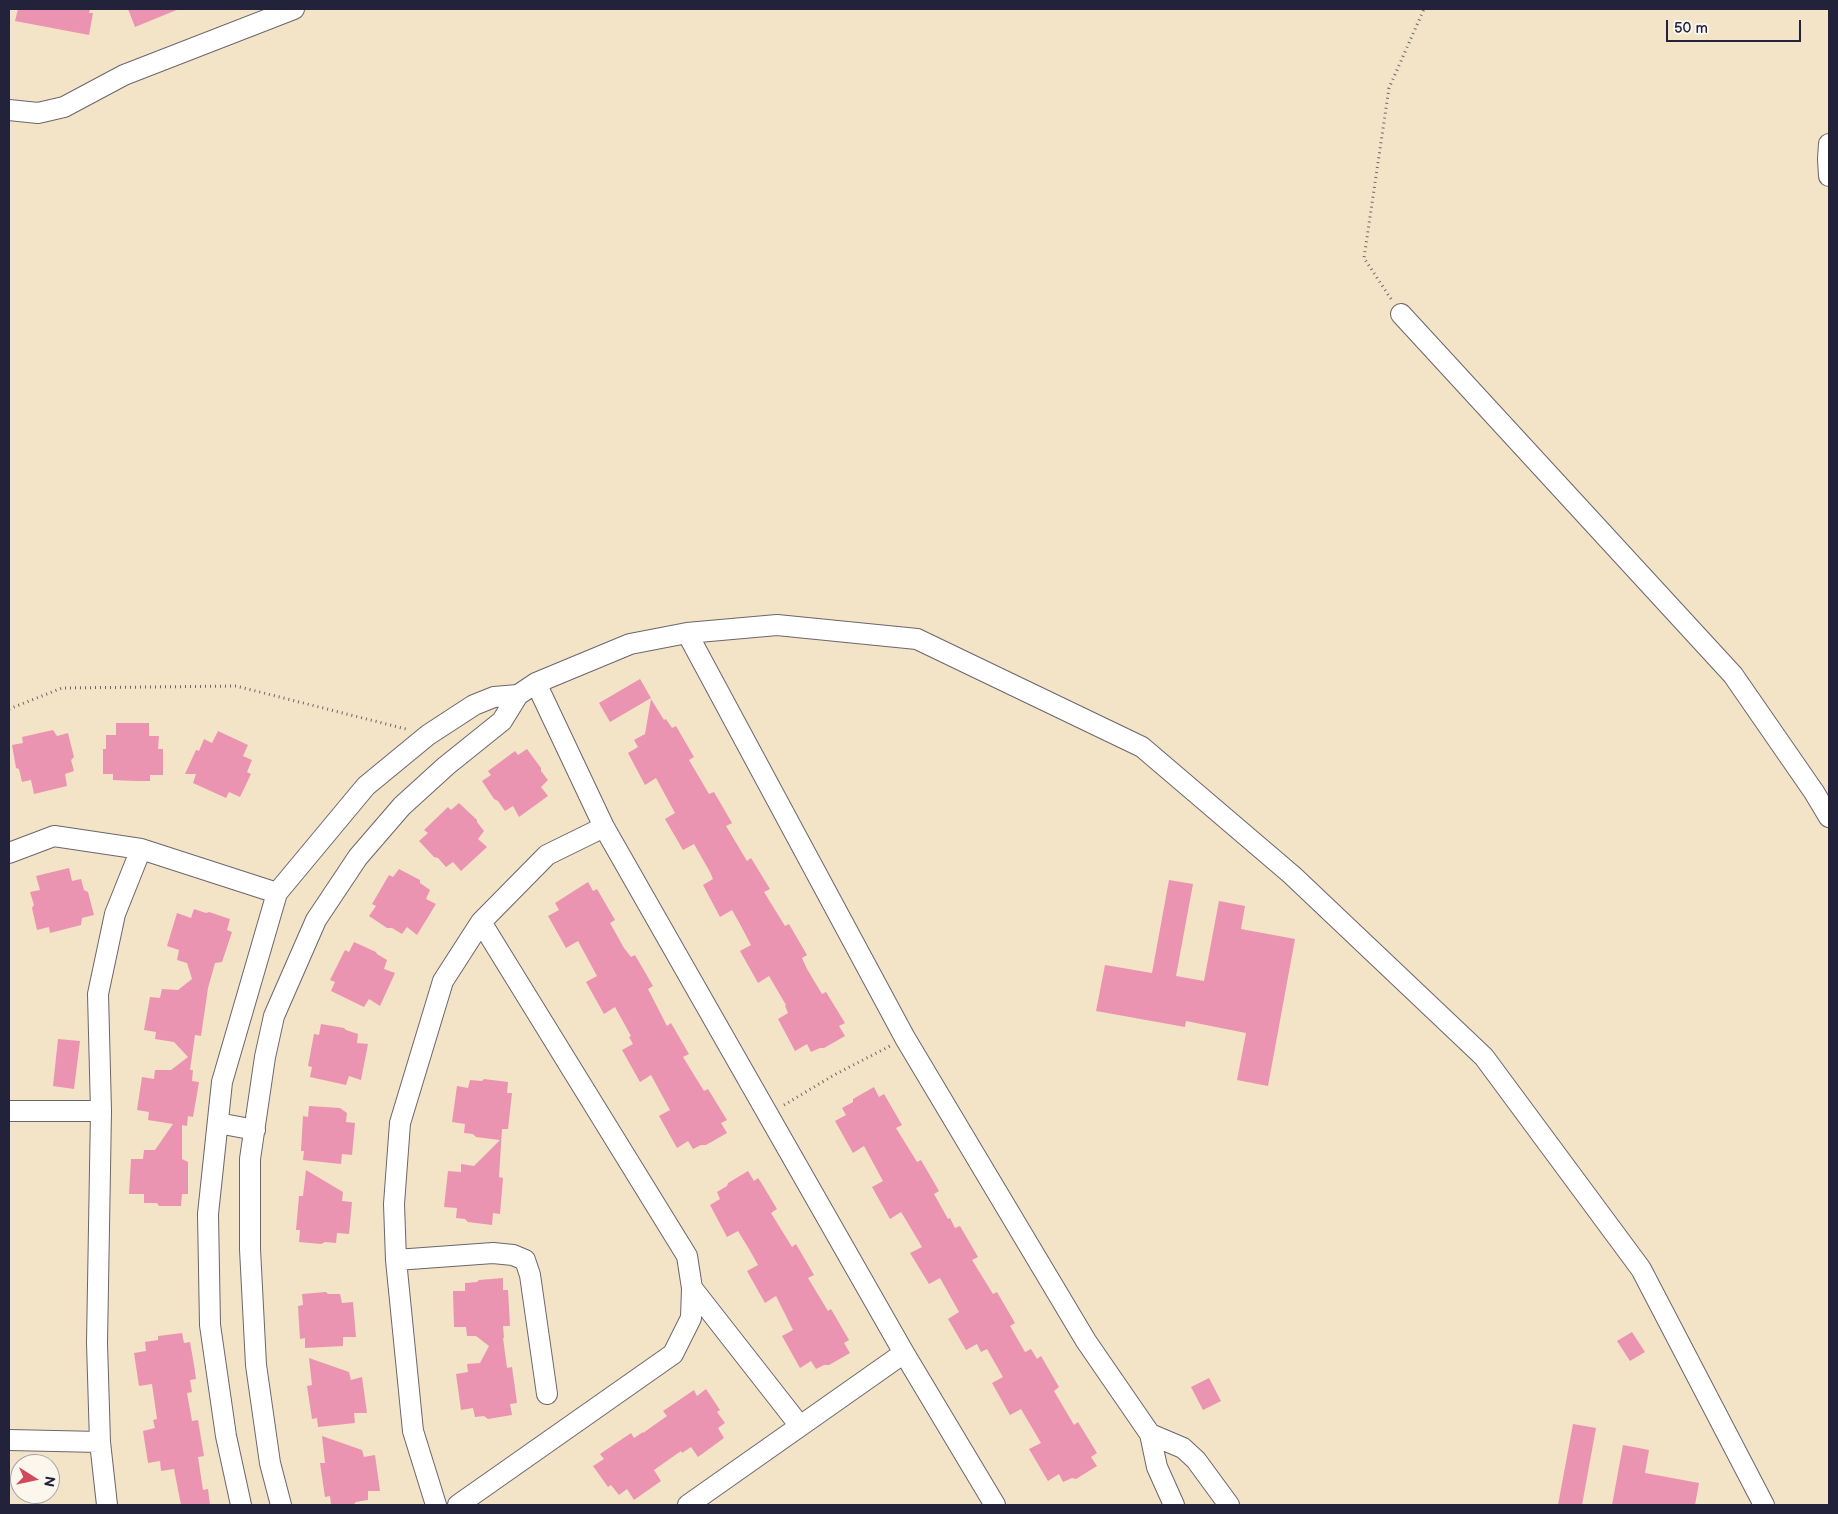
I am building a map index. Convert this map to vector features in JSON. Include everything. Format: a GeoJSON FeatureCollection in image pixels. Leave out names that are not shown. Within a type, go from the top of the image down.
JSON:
{"type":"FeatureCollection","features":[{"type":"Feature","properties":{"kind":"street"},"geometry":{"type":"LineString","coordinates":[[9,110],[38,113],[64,106],[124,75],[294,9]]}},
{"type":"Feature","properties":{"kind":"street"},"geometry":{"type":"LineString","coordinates":[[1829,144],[1829,176]]}},
{"type":"Feature","properties":{"kind":"street"},"geometry":{"type":"LineString","coordinates":[[1400,314],[1733,675],[1814,792],[1829,817]]}},
{"type":"Feature","properties":{"kind":"street"},"geometry":{"type":"LineString","coordinates":[[281,1505],[270,1463],[256,1365],[250,1249],[250,1159],[274,1016],[316,920],[358,857],[402,806],[446,766],[502,721],[518,695],[536,683],[630,644],[687,633],[777,625],[917,638],[1142,747],[1292,875],[1484,1057],[1641,1269],[1764,1505]]}},
{"type":"Feature","properties":{"kind":"street"},"geometry":{"type":"LineString","coordinates":[[687,633],[905,1038],[1086,1341],[1150,1434],[1157,1467],[1174,1505]]}},
{"type":"Feature","properties":{"kind":"street"},"geometry":{"type":"LineString","coordinates":[[536,683],[604,827],[904,1353],[995,1505]]}},
{"type":"Feature","properties":{"kind":"street"},"geometry":{"type":"LineString","coordinates":[[241,1505],[226,1436],[210,1325],[208,1214],[222,1082],[277,893],[366,786],[428,735],[474,705],[494,697],[518,695]]}},
{"type":"Feature","properties":{"kind":"street"},"geometry":{"type":"LineString","coordinates":[[436,1505],[414,1431],[396,1260],[394,1204],[400,1123],[444,981],[481,922],[547,855],[604,827]]}},
{"type":"Feature","properties":{"kind":"street"},"geometry":{"type":"LineString","coordinates":[[9,853],[54,836],[141,849],[277,893]]}},
{"type":"Feature","properties":{"kind":"street"},"geometry":{"type":"LineString","coordinates":[[106,1505],[100,1442],[98,1343],[101,1111],[98,994],[115,914],[141,849]]}},
{"type":"Feature","properties":{"kind":"street"},"geometry":{"type":"LineString","coordinates":[[458,1505],[673,1354],[691,1318],[692,1288],[687,1256],[481,922]]}},
{"type":"Feature","properties":{"kind":"street"},"geometry":{"type":"LineString","coordinates":[[9,1111],[101,1111]]}},
{"type":"Feature","properties":{"kind":"street"},"geometry":{"type":"LineString","coordinates":[[218,1123],[255,1130]]}},
{"type":"Feature","properties":{"kind":"street"},"geometry":{"type":"LineString","coordinates":[[396,1260],[493,1253],[525,1260],[530,1274],[548,1394]]}},
{"type":"Feature","properties":{"kind":"street"},"geometry":{"type":"LineString","coordinates":[[692,1288],[800,1426]]}},
{"type":"Feature","properties":{"kind":"street"},"geometry":{"type":"LineString","coordinates":[[688,1505],[904,1353]]}},
{"type":"Feature","properties":{"kind":"street"},"geometry":{"type":"LineString","coordinates":[[1150,1434],[1183,1448],[1196,1460],[1229,1505]]}},
{"type":"Feature","properties":{"kind":"street"},"geometry":{"type":"LineString","coordinates":[[9,1440],[100,1442]]}},
{"type":"Feature","properties":{"kind":"path"},"geometry":{"type":"LineString","coordinates":[[1400,314],[1364,258],[1389,88],[1424,9]]}},
{"type":"Feature","properties":{"kind":"path"},"geometry":{"type":"LineString","coordinates":[[9,709],[62,688],[236,686],[428,735]]}},
{"type":"Feature","properties":{"kind":"path"},"geometry":{"type":"LineString","coordinates":[[768,1114],[834,1075],[905,1038]]}},
{"type":"Feature","properties":{"kind":"building"},"geometry":{"type":"Polygon","coordinates":[[[18,9],[90,9],[89,13],[93,13],[89,35],[15,21],[18,9]]]}},
{"type":"Feature","properties":{"kind":"building"},"geometry":{"type":"Polygon","coordinates":[[[128,9],[179,9],[135,27],[128,9]]]}},
{"type":"Feature","properties":{"kind":"building"},"geometry":{"type":"Polygon","coordinates":[[[640,679],[651,698],[610,722],[599,703],[640,679]]]}},
{"type":"Feature","properties":{"kind":"building"},"geometry":{"type":"Polygon","coordinates":[[[651,699],[664,720],[666,719],[672,728],[676,726],[694,757],[689,760],[709,794],[714,792],[732,823],[726,826],[747,861],[751,858],[770,889],[764,892],[785,926],[789,924],[807,955],[802,958],[807,969],[822,994],[826,992],[845,1023],[839,1026],[845,1036],[824,1048],[811,1052],[807,1044],[795,1051],[778,1019],[788,1013],[786,1005],[769,976],[758,983],[740,951],[751,945],[732,910],[720,917],[703,885],[713,879],[710,872],[694,844],[683,850],[665,819],[675,813],[656,778],[645,785],[628,753],[638,747],[634,740],[645,734],[651,699]]]}},
{"type":"Feature","properties":{"kind":"building"},"geometry":{"type":"Polygon","coordinates":[[[116,723],[149,723],[149,736],[159,736],[158,749],[163,749],[163,775],[150,775],[150,781],[136,781],[113,780],[113,774],[103,774],[103,749],[106,749],[106,735],[116,735],[116,723]]]}},
{"type":"Feature","properties":{"kind":"building"},"geometry":{"type":"Polygon","coordinates":[[[53,730],[57,736],[68,733],[74,757],[71,760],[74,771],[65,774],[67,786],[34,794],[31,780],[22,782],[19,769],[16,768],[12,745],[23,743],[22,737],[53,730]]]}},
{"type":"Feature","properties":{"kind":"building"},"geometry":{"type":"Polygon","coordinates":[[[218,731],[248,745],[243,756],[252,760],[247,772],[251,774],[240,797],[229,792],[226,798],[193,783],[196,774],[185,774],[196,750],[199,751],[204,739],[212,743],[218,731]]]}},
{"type":"Feature","properties":{"kind":"building"},"geometry":{"type":"Polygon","coordinates":[[[527,749],[548,780],[541,787],[548,796],[519,817],[513,806],[505,811],[482,781],[491,775],[488,771],[515,751],[518,755],[527,749]]]}},
{"type":"Feature","properties":{"kind":"building"},"geometry":{"type":"Polygon","coordinates":[[[459,803],[477,820],[484,831],[478,839],[487,847],[461,871],[453,862],[446,867],[419,841],[428,833],[424,830],[448,807],[451,810],[459,803]]]}},
{"type":"Feature","properties":{"kind":"building"},"geometry":{"type":"Polygon","coordinates":[[[69,868],[72,881],[81,879],[84,890],[88,892],[94,915],[82,918],[81,925],[50,933],[49,927],[37,930],[32,908],[34,905],[30,892],[40,890],[36,876],[69,868]]]}},
{"type":"Feature","properties":{"kind":"building"},"geometry":{"type":"Polygon","coordinates":[[[399,869],[420,880],[420,883],[430,890],[426,899],[436,904],[417,935],[407,927],[402,934],[392,928],[387,928],[369,916],[376,906],[372,904],[389,875],[393,877],[399,869]]]}},
{"type":"Feature","properties":{"kind":"building"},"geometry":{"type":"Polygon","coordinates":[[[1169,880],[1193,884],[1176,976],[1204,981],[1219,901],[1245,906],[1241,929],[1295,939],[1268,1086],[1237,1080],[1246,1033],[1186,1021],[1185,1027],[1096,1011],[1105,965],[1152,973],[1169,880]]]}},
{"type":"Feature","properties":{"kind":"building"},"geometry":{"type":"Polygon","coordinates":[[[588,882],[593,891],[597,889],[615,920],[610,923],[624,948],[631,957],[635,955],[653,986],[648,989],[667,1026],[671,1023],[689,1054],[683,1057],[704,1091],[708,1089],[727,1120],[721,1123],[727,1133],[706,1145],[693,1149],[688,1141],[677,1148],[659,1116],[670,1110],[651,1075],[640,1082],[622,1050],[633,1044],[629,1037],[631,1036],[615,1007],[604,1014],[586,982],[597,976],[578,941],[566,948],[548,916],[559,910],[555,903],[588,882]]]}},
{"type":"Feature","properties":{"kind":"building"},"geometry":{"type":"Polygon","coordinates":[[[194,909],[230,919],[227,930],[232,932],[222,962],[215,963],[208,988],[201,1036],[195,1035],[190,1070],[193,1070],[192,1081],[199,1082],[193,1117],[188,1116],[187,1126],[182,1125],[182,1159],[188,1162],[188,1194],[182,1194],[181,1206],[159,1206],[157,1203],[144,1203],[144,1194],[129,1194],[131,1159],[143,1159],[144,1150],[155,1150],[173,1124],[148,1120],[149,1112],[137,1110],[142,1077],[154,1079],[155,1070],[171,1070],[188,1057],[174,1042],[155,1039],[156,1032],[144,1030],[150,997],[160,998],[162,989],[178,990],[192,979],[187,963],[177,960],[179,950],[167,946],[177,913],[191,918],[194,909]]]}},
{"type":"Feature","properties":{"kind":"building"},"geometry":{"type":"Polygon","coordinates":[[[354,942],[376,952],[387,960],[384,969],[395,973],[380,1006],[369,999],[364,1007],[331,991],[335,982],[330,980],[345,950],[349,952],[354,942]]]}},
{"type":"Feature","properties":{"kind":"building"},"geometry":{"type":"Polygon","coordinates":[[[321,1024],[344,1028],[358,1034],[357,1043],[368,1044],[361,1080],[349,1076],[346,1085],[310,1077],[312,1067],[308,1066],[314,1034],[319,1035],[321,1024]]]}},
{"type":"Feature","properties":{"kind":"building"},"geometry":{"type":"Polygon","coordinates":[[[58,1039],[80,1041],[74,1089],[53,1086],[58,1039]]]}},
{"type":"Feature","properties":{"kind":"building"},"geometry":{"type":"Polygon","coordinates":[[[484,1079],[508,1082],[507,1093],[512,1093],[508,1129],[502,1129],[499,1177],[503,1178],[500,1214],[493,1213],[492,1225],[468,1222],[465,1219],[456,1218],[457,1208],[444,1207],[448,1171],[461,1172],[461,1164],[474,1166],[500,1140],[476,1137],[473,1134],[464,1133],[465,1124],[452,1122],[457,1086],[468,1088],[470,1080],[482,1081],[484,1079]]]}},
{"type":"Feature","properties":{"kind":"building"},"geometry":{"type":"Polygon","coordinates":[[[874,1087],[879,1097],[884,1094],[902,1125],[896,1128],[917,1162],[921,1160],[939,1191],[934,1194],[948,1219],[950,1218],[955,1228],[960,1226],[978,1257],[972,1260],[993,1294],[997,1292],[1015,1323],[1010,1326],[1025,1352],[1031,1349],[1037,1359],[1041,1356],[1059,1387],[1054,1391],[1074,1425],[1078,1422],[1097,1453],[1091,1457],[1097,1466],[1076,1479],[1072,1478],[1063,1482],[1059,1474],[1048,1481],[1029,1449],[1041,1443],[1021,1409],[1010,1415],[992,1383],[1003,1377],[987,1349],[981,1352],[977,1344],[966,1350],[948,1319],[959,1312],[940,1278],[929,1284],[910,1253],[922,1247],[901,1212],[890,1219],[872,1187],[883,1181],[864,1146],[853,1153],[835,1121],[846,1115],[842,1108],[874,1087]]]}},
{"type":"Feature","properties":{"kind":"building"},"geometry":{"type":"Polygon","coordinates":[[[309,1106],[340,1108],[347,1113],[346,1122],[355,1123],[352,1155],[342,1154],[341,1164],[303,1160],[304,1151],[301,1151],[303,1116],[308,1117],[309,1106]]]}},
{"type":"Feature","properties":{"kind":"building"},"geometry":{"type":"Polygon","coordinates":[[[306,1170],[343,1192],[342,1201],[352,1202],[349,1234],[337,1233],[336,1243],[299,1242],[300,1230],[296,1230],[299,1196],[303,1196],[306,1170]]]}},
{"type":"Feature","properties":{"kind":"building"},"geometry":{"type":"Polygon","coordinates":[[[748,1171],[754,1181],[758,1178],[777,1209],[771,1213],[792,1247],[796,1244],[814,1275],[808,1278],[828,1311],[831,1309],[849,1340],[844,1343],[850,1353],[829,1365],[816,1369],[811,1361],[800,1368],[782,1336],[793,1330],[776,1296],[765,1303],[747,1271],[758,1265],[738,1231],[727,1237],[710,1205],[720,1199],[717,1192],[748,1171]]]}},
{"type":"Feature","properties":{"kind":"building"},"geometry":{"type":"Polygon","coordinates":[[[503,1278],[503,1290],[508,1290],[510,1326],[503,1326],[503,1338],[507,1368],[512,1367],[517,1403],[510,1404],[512,1415],[488,1419],[484,1416],[475,1417],[473,1408],[461,1410],[456,1374],[468,1372],[467,1364],[480,1363],[489,1346],[476,1336],[467,1336],[466,1327],[454,1327],[453,1291],[465,1291],[465,1283],[503,1278]]]}},
{"type":"Feature","properties":{"kind":"building"},"geometry":{"type":"Polygon","coordinates":[[[326,1292],[328,1294],[340,1294],[342,1303],[353,1302],[356,1337],[343,1337],[343,1346],[305,1348],[305,1338],[300,1339],[298,1306],[303,1305],[302,1294],[326,1292]]]}},
{"type":"Feature","properties":{"kind":"building"},"geometry":{"type":"Polygon","coordinates":[[[1632,1332],[1645,1352],[1630,1361],[1617,1341],[1632,1332]]]}},
{"type":"Feature","properties":{"kind":"building"},"geometry":{"type":"Polygon","coordinates":[[[182,1333],[184,1343],[190,1342],[194,1365],[196,1379],[190,1380],[192,1392],[187,1393],[192,1421],[198,1420],[204,1456],[198,1457],[203,1490],[208,1489],[210,1505],[181,1505],[174,1469],[161,1471],[160,1461],[148,1463],[143,1431],[155,1428],[153,1420],[157,1419],[152,1384],[139,1386],[134,1353],[146,1351],[145,1342],[158,1340],[158,1336],[182,1333]]]}},
{"type":"Feature","properties":{"kind":"building"},"geometry":{"type":"Polygon","coordinates":[[[309,1358],[349,1372],[351,1380],[362,1377],[367,1413],[354,1413],[355,1423],[318,1427],[317,1418],[312,1419],[307,1386],[312,1385],[309,1358]]]}},
{"type":"Feature","properties":{"kind":"building"},"geometry":{"type":"Polygon","coordinates":[[[1209,1378],[1221,1401],[1203,1410],[1191,1387],[1209,1378]]]}},
{"type":"Feature","properties":{"kind":"building"},"geometry":{"type":"Polygon","coordinates":[[[706,1389],[720,1410],[717,1412],[725,1423],[718,1428],[724,1438],[698,1457],[691,1447],[682,1453],[681,1451],[654,1470],[661,1481],[634,1500],[627,1489],[619,1495],[611,1485],[608,1487],[593,1466],[604,1459],[600,1454],[631,1433],[634,1438],[643,1433],[667,1416],[663,1411],[694,1390],[697,1396],[706,1389]]]}},
{"type":"Feature","properties":{"kind":"building"},"geometry":{"type":"Polygon","coordinates":[[[1573,1424],[1596,1428],[1582,1505],[1558,1505],[1573,1424]]]}},
{"type":"Feature","properties":{"kind":"building"},"geometry":{"type":"Polygon","coordinates":[[[322,1436],[362,1450],[364,1457],[375,1455],[380,1491],[368,1491],[368,1500],[356,1502],[353,1505],[331,1505],[330,1496],[325,1497],[320,1463],[325,1463],[322,1436]]]}},
{"type":"Feature","properties":{"kind":"building"},"geometry":{"type":"Polygon","coordinates":[[[1623,1445],[1649,1450],[1645,1473],[1699,1483],[1695,1505],[1612,1505],[1623,1445]]]}}]}
